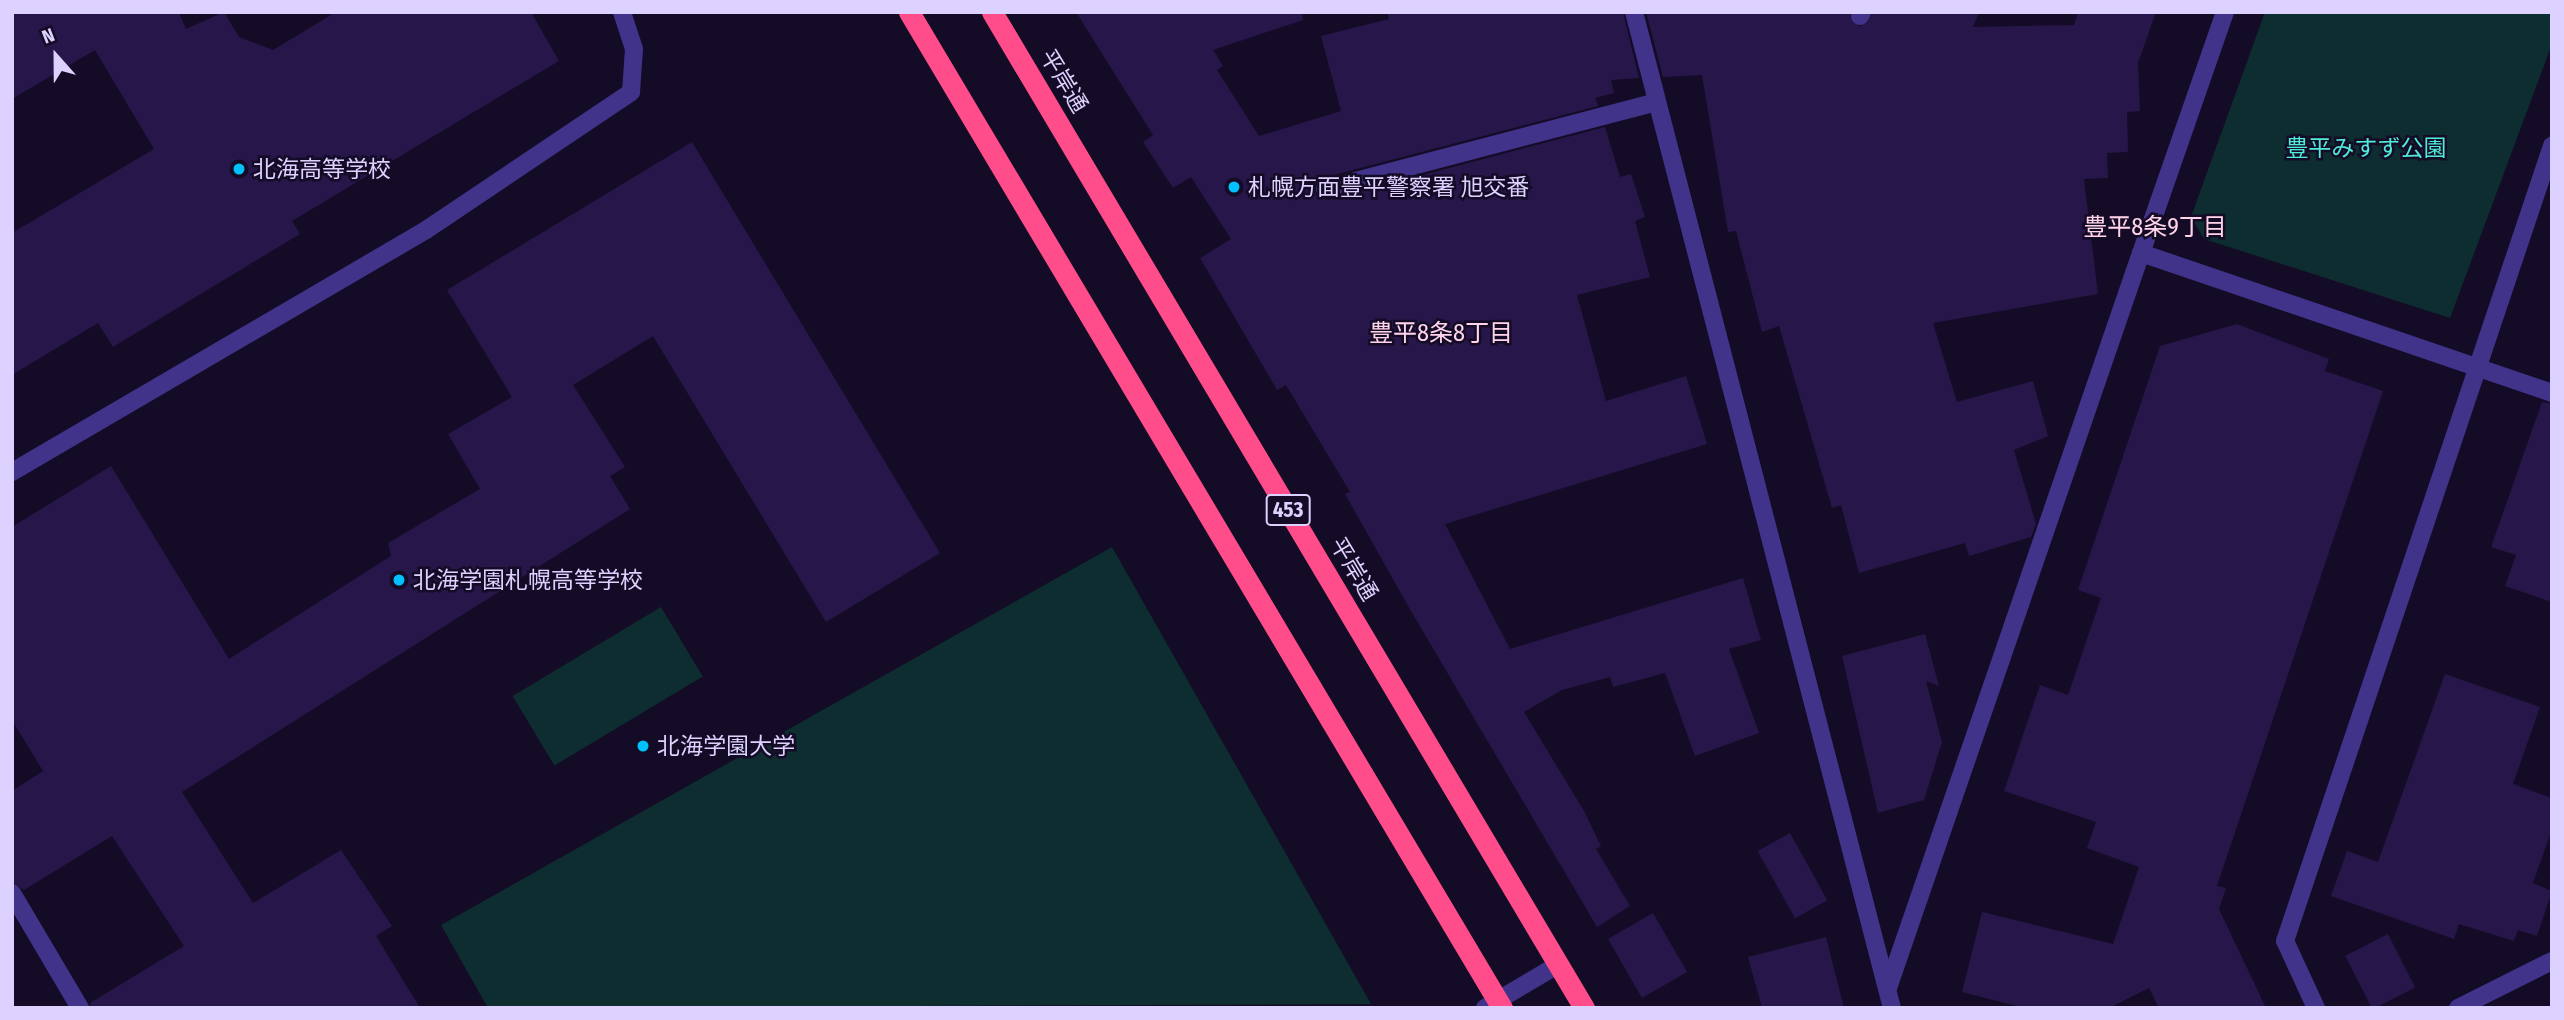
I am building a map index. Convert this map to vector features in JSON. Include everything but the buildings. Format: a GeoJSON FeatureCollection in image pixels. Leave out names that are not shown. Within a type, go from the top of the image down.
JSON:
{"type":"FeatureCollection","features":[{"type":"Feature","properties":{"kind":"highway"},"geometry":{"type":"LineString","coordinates":[[909,12],[1495,1005]]}},
{"type":"Feature","properties":{"kind":"highway","name":"平岸通"},"geometry":{"type":"LineString","coordinates":[[992,12],[1584,1008]]}},
{"type":"Feature","properties":{"kind":"street"},"geometry":{"type":"LineString","coordinates":[[12,472],[426,230],[631,92],[634,49],[622,12]]}},
{"type":"Feature","properties":{"kind":"street"},"geometry":{"type":"LineString","coordinates":[[1634,12],[1892,1008]]}},
{"type":"Feature","properties":{"kind":"street"},"geometry":{"type":"LineString","coordinates":[[1888,988],[2225,12]]}},
{"type":"Feature","properties":{"kind":"street"},"geometry":{"type":"LineString","coordinates":[[1325,189],[1657,102]]}},
{"type":"Feature","properties":{"kind":"street"},"geometry":{"type":"LineString","coordinates":[[2316,1008],[2285,941],[2473,366],[2552,146]]}},
{"type":"Feature","properties":{"kind":"street"},"geometry":{"type":"LineString","coordinates":[[2141,253],[2552,393]]}},
{"type":"Feature","properties":{"kind":"street"},"geometry":{"type":"LineString","coordinates":[[12,893],[80,1008]]}},
{"type":"Feature","properties":{"kind":"street"},"geometry":{"type":"LineString","coordinates":[[2458,1008],[2552,961]]}},
{"type":"Feature","properties":{"kind":"street"},"geometry":{"type":"LineString","coordinates":[[1495,1005],[1559,964]]}},
{"type":"Feature","properties":{"kind":"green space","name":"豊平みすず公園"},"geometry":{"type":"Polygon","coordinates":[[[2265,12],[2552,12],[2552,44],[2450,318],[2204,239],[2191,217],[2265,12]]]}},
{"type":"Feature","properties":{"kind":"green space"},"geometry":{"type":"Polygon","coordinates":[[[1112,547],[1371,1004],[488,1008],[441,925],[1112,547]]]}},
{"type":"Feature","properties":{"kind":"green space"},"geometry":{"type":"Polygon","coordinates":[[[661,607],[703,676],[554,766],[513,696],[661,607]]]}},
{"type":"Feature","properties":{"kind":"place","name":"北海高等学校"},"geometry":{"type":"Point","coordinates":[239,169]}},
{"type":"Feature","properties":{"kind":"place","name":"札幌方面豊平警察署 旭交番"},"geometry":{"type":"Point","coordinates":[1234,187]}},
{"type":"Feature","properties":{"kind":"place","name":"北海学園札幌高等学校"},"geometry":{"type":"Point","coordinates":[399,580]}},
{"type":"Feature","properties":{"kind":"place","name":"北海学園大学"},"geometry":{"type":"Point","coordinates":[643,746]}},
{"type":"Feature","properties":{"kind":"district","name":"豊平8条9丁目"},"geometry":{"type":"Point","coordinates":[2155,228]}},
{"type":"Feature","properties":{"kind":"district","name":"豊平8条8丁目"},"geometry":{"type":"Point","coordinates":[1441,334]}}]}
